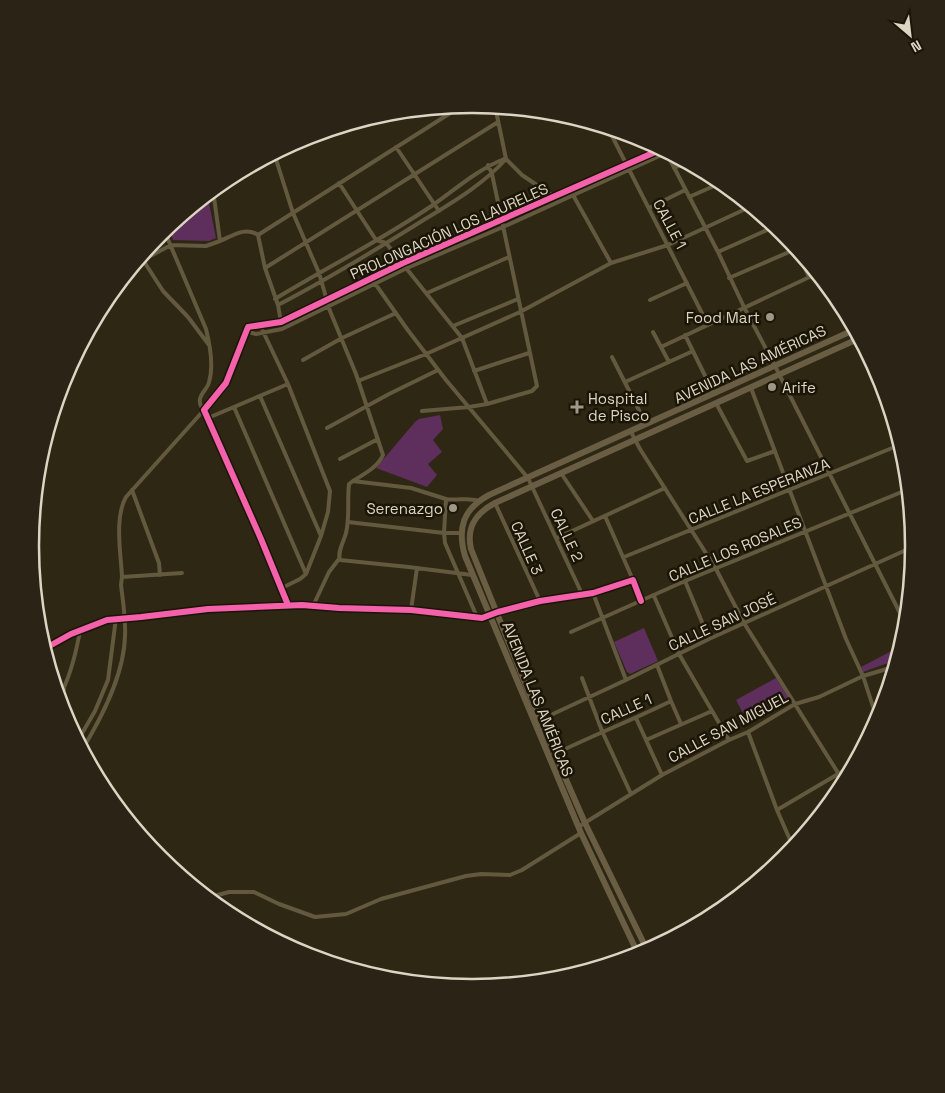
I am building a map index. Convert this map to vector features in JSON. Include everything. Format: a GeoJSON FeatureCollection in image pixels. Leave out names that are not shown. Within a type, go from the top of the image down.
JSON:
{"type":"FeatureCollection","features":[{"type":"Feature","properties":{"kind":"main road","name":"AVENIDA LAS AMÉRICAS"},"geometry":{"type":"LineString","coordinates":[[644,944],[601,856],[581,828],[472,575],[462,546],[462,525],[468,513],[479,501],[849,332]]}},
{"type":"Feature","properties":{"kind":"main road","name":"AVENIDA LAS AMÉRICAS"},"geometry":{"type":"LineString","coordinates":[[635,948],[593,860],[555,754],[472,549],[471,527],[476,517],[485,508],[495,503],[854,341]]}},
{"type":"Feature","properties":{"kind":"main road"},"geometry":{"type":"LineString","coordinates":[[733,385],[736,394]]}},
{"type":"Feature","properties":{"kind":"main road"},"geometry":{"type":"LineString","coordinates":[[593,860],[601,856]]}},
{"type":"Feature","properties":{"kind":"street"},"geometry":{"type":"LineString","coordinates":[[258,235],[449,114]]}},
{"type":"Feature","properties":{"kind":"street"},"geometry":{"type":"LineString","coordinates":[[496,114],[506,159],[522,175],[560,201]]}},
{"type":"Feature","properties":{"kind":"street"},"geometry":{"type":"LineString","coordinates":[[265,268],[498,122]]}},
{"type":"Feature","properties":{"kind":"street","name":"CALLE 1"},"geometry":{"type":"LineString","coordinates":[[611,136],[708,324]]}},
{"type":"Feature","properties":{"kind":"street"},"geometry":{"type":"LineString","coordinates":[[396,147],[439,211]]}},
{"type":"Feature","properties":{"kind":"street","name":"PROLONGACIÓN LOS LAURELES"},"geometry":{"type":"LineString","coordinates":[[245,332],[250,326],[281,322],[403,263],[626,165],[657,154]]}},
{"type":"Feature","properties":{"kind":"street","name":"PROLONGACIÓN LOS LAURELES"},"geometry":{"type":"LineString","coordinates":[[245,332],[264,333],[282,329],[407,268],[503,227],[629,170],[658,155]]}},
{"type":"Feature","properties":{"kind":"street"},"geometry":{"type":"LineString","coordinates":[[276,299],[434,204],[488,165],[506,159]]}},
{"type":"Feature","properties":{"kind":"street"},"geometry":{"type":"LineString","coordinates":[[278,306],[322,282],[439,211],[492,174],[506,159]]}},
{"type":"Feature","properties":{"kind":"street"},"geometry":{"type":"LineString","coordinates":[[276,160],[293,213],[319,273],[328,306],[358,381],[383,455],[380,460],[349,484],[348,522],[339,558],[329,572],[313,606]]}},
{"type":"Feature","properties":{"kind":"street"},"geometry":{"type":"LineString","coordinates":[[670,160],[901,615]]}},
{"type":"Feature","properties":{"kind":"street"},"geometry":{"type":"LineString","coordinates":[[422,411],[487,404],[532,391],[536,388],[502,220],[492,174],[488,165]]}},
{"type":"Feature","properties":{"kind":"street"},"geometry":{"type":"LineString","coordinates":[[674,168],[679,166]]}},
{"type":"Feature","properties":{"kind":"street"},"geometry":{"type":"LineString","coordinates":[[339,183],[376,240],[386,243],[462,338],[487,404]]}},
{"type":"Feature","properties":{"kind":"street"},"geometry":{"type":"LineString","coordinates":[[689,198],[714,186]]}},
{"type":"Feature","properties":{"kind":"street"},"geometry":{"type":"LineString","coordinates":[[649,208],[685,190]]}},
{"type":"Feature","properties":{"kind":"street"},"geometry":{"type":"LineString","coordinates":[[573,195],[610,263]]}},
{"type":"Feature","properties":{"kind":"street"},"geometry":{"type":"LineString","coordinates":[[214,198],[220,241]]}},
{"type":"Feature","properties":{"kind":"street"},"geometry":{"type":"LineString","coordinates":[[358,381],[426,354],[520,312],[610,263],[668,245],[745,209]]}},
{"type":"Feature","properties":{"kind":"street"},"geometry":{"type":"LineString","coordinates":[[718,252],[768,230]]}},
{"type":"Feature","properties":{"kind":"street"},"geometry":{"type":"LineString","coordinates":[[151,256],[171,245],[206,246],[246,231],[252,231],[258,235],[265,268],[278,306],[282,329]]}},
{"type":"Feature","properties":{"kind":"street"},"geometry":{"type":"LineString","coordinates":[[168,238],[201,316],[210,346],[211,372],[209,384],[200,400],[200,405],[208,418],[288,605]]}},
{"type":"Feature","properties":{"kind":"street"},"geometry":{"type":"LineString","coordinates":[[729,278],[790,252]]}},
{"type":"Feature","properties":{"kind":"street"},"geometry":{"type":"LineString","coordinates":[[427,293],[509,257]]}},
{"type":"Feature","properties":{"kind":"street"},"geometry":{"type":"LineString","coordinates":[[144,263],[163,291],[210,346]]}},
{"type":"Feature","properties":{"kind":"street"},"geometry":{"type":"LineString","coordinates":[[661,347],[810,277],[806,269]]}},
{"type":"Feature","properties":{"kind":"street","name":"CALLE 2"},"geometry":{"type":"LineString","coordinates":[[372,278],[438,370],[528,478],[582,594]]}},
{"type":"Feature","properties":{"kind":"street"},"geometry":{"type":"LineString","coordinates":[[650,300],[687,283]]}},
{"type":"Feature","properties":{"kind":"street"},"geometry":{"type":"LineString","coordinates":[[452,326],[518,299]]}},
{"type":"Feature","properties":{"kind":"street"},"geometry":{"type":"LineString","coordinates":[[303,360],[342,338],[396,313]]}},
{"type":"Feature","properties":{"kind":"street"},"geometry":{"type":"LineString","coordinates":[[260,324],[288,384],[330,491],[328,512],[306,574],[300,580],[282,588]]}},
{"type":"Feature","properties":{"kind":"street"},"geometry":{"type":"LineString","coordinates":[[86,743],[112,694],[125,638],[125,618],[121,586],[120,510],[126,497],[226,383],[245,332]]}},
{"type":"Feature","properties":{"kind":"street"},"geometry":{"type":"LineString","coordinates":[[653,332],[669,362]]}},
{"type":"Feature","properties":{"kind":"street"},"geometry":{"type":"LineString","coordinates":[[685,335],[714,394]]}},
{"type":"Feature","properties":{"kind":"street"},"geometry":{"type":"LineString","coordinates":[[625,382],[693,350]]}},
{"type":"Feature","properties":{"kind":"street"},"geometry":{"type":"LineString","coordinates":[[474,371],[529,353]]}},
{"type":"Feature","properties":{"kind":"street"},"geometry":{"type":"LineString","coordinates":[[612,357],[646,425]]}},
{"type":"Feature","properties":{"kind":"street"},"geometry":{"type":"LineString","coordinates":[[327,428],[438,370]]}},
{"type":"Feature","properties":{"kind":"street"},"geometry":{"type":"LineString","coordinates":[[208,418],[288,384]]}},
{"type":"Feature","properties":{"kind":"street"},"geometry":{"type":"LineString","coordinates":[[751,388],[846,639],[863,676],[874,710]]}},
{"type":"Feature","properties":{"kind":"street"},"geometry":{"type":"LineString","coordinates":[[260,396],[321,536]]}},
{"type":"Feature","properties":{"kind":"street"},"geometry":{"type":"LineString","coordinates":[[716,403],[747,461],[775,451]]}},
{"type":"Feature","properties":{"kind":"street"},"geometry":{"type":"LineString","coordinates":[[234,407],[306,574]]}},
{"type":"Feature","properties":{"kind":"street"},"geometry":{"type":"LineString","coordinates":[[632,432],[716,569],[744,623],[838,774]]}},
{"type":"Feature","properties":{"kind":"street"},"geometry":{"type":"LineString","coordinates":[[340,459],[378,439]]}},
{"type":"Feature","properties":{"kind":"street","name":"CALLE LA ESPERANZA"},"geometry":{"type":"LineString","coordinates":[[624,557],[692,531],[894,447]]}},
{"type":"Feature","properties":{"kind":"street"},"geometry":{"type":"LineString","coordinates":[[561,473],[593,522]]}},
{"type":"Feature","properties":{"kind":"street"},"geometry":{"type":"LineString","coordinates":[[354,481],[411,488],[446,499],[458,500],[469,498],[479,501]]}},
{"type":"Feature","properties":{"kind":"street"},"geometry":{"type":"LineString","coordinates":[[557,538],[665,488]]}},
{"type":"Feature","properties":{"kind":"street"},"geometry":{"type":"LineString","coordinates":[[132,490],[159,563],[160,574]]}},
{"type":"Feature","properties":{"kind":"street","name":"CALLE LOS ROSALES"},"geometry":{"type":"LineString","coordinates":[[571,632],[641,600],[903,491]]}},
{"type":"Feature","properties":{"kind":"street"},"geometry":{"type":"LineString","coordinates":[[446,499],[445,543],[477,617]]}},
{"type":"Feature","properties":{"kind":"street","name":"CALLE 3"},"geometry":{"type":"LineString","coordinates":[[495,503],[540,601]]}},
{"type":"Feature","properties":{"kind":"street"},"geometry":{"type":"LineString","coordinates":[[605,516],[641,600]]}},
{"type":"Feature","properties":{"kind":"street"},"geometry":{"type":"LineString","coordinates":[[348,522],[444,533],[461,533]]}},
{"type":"Feature","properties":{"kind":"street","name":"CALLE SAN JOSÉ"},"geometry":{"type":"LineString","coordinates":[[540,720],[709,639],[906,550]]}},
{"type":"Feature","properties":{"kind":"street"},"geometry":{"type":"LineString","coordinates":[[339,558],[472,575]]}},
{"type":"Feature","properties":{"kind":"street"},"geometry":{"type":"LineString","coordinates":[[411,610],[417,568]]}},
{"type":"Feature","properties":{"kind":"street"},"geometry":{"type":"LineString","coordinates":[[122,577],[182,573]]}},
{"type":"Feature","properties":{"kind":"street"},"geometry":{"type":"LineString","coordinates":[[51,646],[101,621],[208,608],[288,605],[411,610],[484,618],[498,612],[540,601],[593,593],[633,580]]}},
{"type":"Feature","properties":{"kind":"street"},"geometry":{"type":"LineString","coordinates":[[685,582],[709,639]]}},
{"type":"Feature","properties":{"kind":"street"},"geometry":{"type":"LineString","coordinates":[[593,593],[626,680]]}},
{"type":"Feature","properties":{"kind":"street"},"geometry":{"type":"LineString","coordinates":[[654,596],[679,654],[729,740]]}},
{"type":"Feature","properties":{"kind":"street"},"geometry":{"type":"LineString","coordinates":[[81,734],[95,711],[108,680],[116,618]]}},
{"type":"Feature","properties":{"kind":"street"},"geometry":{"type":"LineString","coordinates":[[64,688],[78,644],[80,630]]}},
{"type":"Feature","properties":{"kind":"street","name":"CALLE 1"},"geometry":{"type":"LineString","coordinates":[[555,754],[671,701],[656,665]]}},
{"type":"Feature","properties":{"kind":"street","name":"CALLE SAN MIGUEL"},"geometry":{"type":"LineString","coordinates":[[215,896],[230,892],[254,892],[279,904],[315,917],[346,914],[381,899],[466,876],[481,874],[510,875],[522,870],[630,794],[662,775],[748,732],[795,704],[819,697],[863,676],[888,669]]}},
{"type":"Feature","properties":{"kind":"street"},"geometry":{"type":"LineString","coordinates":[[582,678],[602,731],[630,794]]}},
{"type":"Feature","properties":{"kind":"street"},"geometry":{"type":"LineString","coordinates":[[671,701],[681,724]]}},
{"type":"Feature","properties":{"kind":"street"},"geometry":{"type":"LineString","coordinates":[[646,740],[712,711]]}},
{"type":"Feature","properties":{"kind":"street"},"geometry":{"type":"LineString","coordinates":[[636,718],[662,775]]}},
{"type":"Feature","properties":{"kind":"street"},"geometry":{"type":"LineString","coordinates":[[748,732],[790,841]]}},
{"type":"Feature","properties":{"kind":"street"},"geometry":{"type":"LineString","coordinates":[[777,810],[843,771]]}},
{"type":"Feature","properties":{"kind":"shaded area"},"geometry":{"type":"Polygon","coordinates":[[[209,202],[216,238],[209,241],[173,240],[171,235],[209,202]]]}},
{"type":"Feature","properties":{"kind":"shaded area"},"geometry":{"type":"Polygon","coordinates":[[[440,415],[443,429],[433,440],[442,452],[428,464],[437,475],[427,487],[376,468],[415,422],[419,419],[440,415]]]}},
{"type":"Feature","properties":{"kind":"shaded area"},"geometry":{"type":"Polygon","coordinates":[[[644,628],[658,661],[630,674],[627,672],[614,642],[644,628]]]}},
{"type":"Feature","properties":{"kind":"shaded area"},"geometry":{"type":"Polygon","coordinates":[[[893,650],[890,662],[863,672],[861,667],[893,650]]]}},
{"type":"Feature","properties":{"kind":"shaded area"},"geometry":{"type":"Polygon","coordinates":[[[776,678],[789,698],[748,723],[736,700],[776,678]]]}},
{"type":"Feature","properties":{"kind":"cycle path"},"geometry":{"type":"LineString","coordinates":[[288,605],[204,410],[226,383],[248,327],[281,322],[403,263],[654,153]]}},
{"type":"Feature","properties":{"kind":"cycle path"},"geometry":{"type":"LineString","coordinates":[[51,645],[71,634],[107,620],[208,609],[302,605],[411,610],[482,618],[540,601],[593,593],[633,580],[641,601]]}},
{"type":"Feature","properties":{"kind":"place","name":"Food Mart"},"geometry":{"type":"Point","coordinates":[770,317]}},
{"type":"Feature","properties":{"kind":"place","name":"Arife"},"geometry":{"type":"Point","coordinates":[772,387]}},
{"type":"Feature","properties":{"kind":"place","name":"Hospital de Pisco"},"geometry":{"type":"Point","coordinates":[577,407]}},
{"type":"Feature","properties":{"kind":"place","name":"Serenazgo"},"geometry":{"type":"Point","coordinates":[453,508]}}]}
